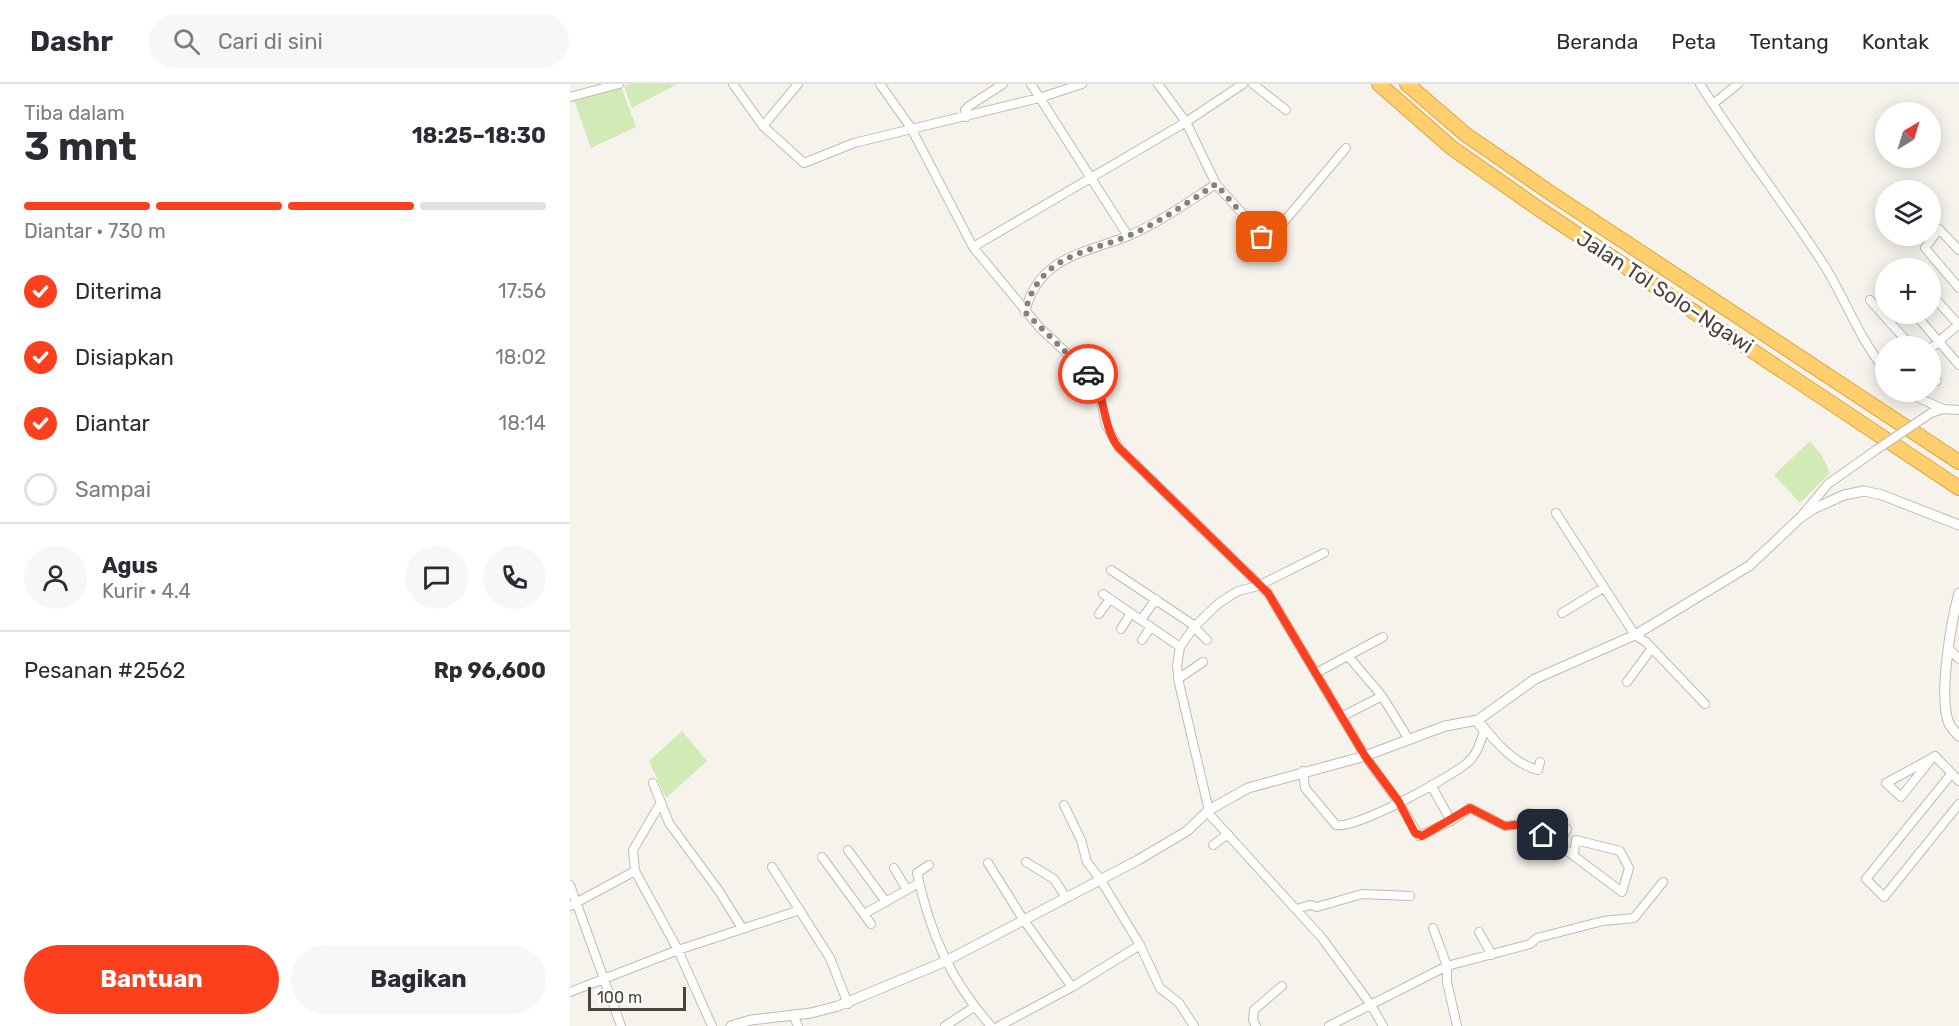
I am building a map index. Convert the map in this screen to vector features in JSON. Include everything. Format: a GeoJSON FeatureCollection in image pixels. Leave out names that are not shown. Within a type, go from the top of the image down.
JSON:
{"type":"FeatureCollection","features":[{"type":"Feature","properties":{"kind":"highway","name":"Jalan Tol Solo–Ngawi"},"geometry":{"type":"LineString","coordinates":[[1379,84],[1452,148],[1959,488]]}},
{"type":"Feature","properties":{"kind":"highway","name":"Jalan Tol Solo–Ngawi"},"geometry":{"type":"LineString","coordinates":[[1407,84],[1465,134],[1552,194],[1959,462]]}},
{"type":"Feature","properties":{"kind":"street"},"geometry":{"type":"LineString","coordinates":[[570,97],[619,84]]}},
{"type":"Feature","properties":{"kind":"street"},"geometry":{"type":"LineString","coordinates":[[733,84],[763,126],[804,163],[854,143],[966,117],[1082,84]]}},
{"type":"Feature","properties":{"kind":"street"},"geometry":{"type":"LineString","coordinates":[[763,126],[798,84]]}},
{"type":"Feature","properties":{"kind":"street"},"geometry":{"type":"LineString","coordinates":[[880,84],[911,128],[973,247],[1025,312],[1092,377],[1099,391],[1110,436],[1119,448],[1253,577],[1258,586],[1276,604],[1365,756],[1399,802],[1419,836],[1451,821],[1470,808],[1505,826],[1523,824],[1574,854],[1622,892],[1629,868],[1620,851],[1576,840],[1574,854]]}},
{"type":"Feature","properties":{"kind":"street"},"geometry":{"type":"LineString","coordinates":[[966,117],[965,110],[969,106],[1003,84]]}},
{"type":"Feature","properties":{"kind":"street"},"geometry":{"type":"LineString","coordinates":[[1030,84],[1128,236]]}},
{"type":"Feature","properties":{"kind":"street"},"geometry":{"type":"LineString","coordinates":[[1158,84],[1186,122],[1216,184],[1266,240],[1346,148]]}},
{"type":"Feature","properties":{"kind":"street"},"geometry":{"type":"LineString","coordinates":[[973,247],[1186,122],[1243,84]]}},
{"type":"Feature","properties":{"kind":"street"},"geometry":{"type":"LineString","coordinates":[[1253,84],[1286,110]]}},
{"type":"Feature","properties":{"kind":"street"},"geometry":{"type":"LineString","coordinates":[[1700,84],[1831,276],[1865,342],[1875,356]]}},
{"type":"Feature","properties":{"kind":"street"},"geometry":{"type":"LineString","coordinates":[[1713,104],[1738,84]]}},
{"type":"Feature","properties":{"kind":"street"},"geometry":{"type":"LineString","coordinates":[[1025,312],[1035,285],[1059,262],[1091,247],[1128,236],[1216,184]]}},
{"type":"Feature","properties":{"kind":"street"},"geometry":{"type":"LineString","coordinates":[[1959,250],[1940,229],[1925,248],[1959,288]]}},
{"type":"Feature","properties":{"kind":"street"},"geometry":{"type":"LineString","coordinates":[[1870,300],[1902,336]]}},
{"type":"Feature","properties":{"kind":"street"},"geometry":{"type":"LineString","coordinates":[[1941,305],[1959,324],[1941,340]]}},
{"type":"Feature","properties":{"kind":"street"},"geometry":{"type":"LineString","coordinates":[[1924,324],[1934,336]]}},
{"type":"Feature","properties":{"kind":"street"},"geometry":{"type":"LineString","coordinates":[[1941,344],[1959,365]]}},
{"type":"Feature","properties":{"kind":"street"},"geometry":{"type":"LineString","coordinates":[[1928,402],[1943,409],[1959,411]]}},
{"type":"Feature","properties":{"kind":"street"},"geometry":{"type":"LineString","coordinates":[[731,1026],[751,1020],[793,1015],[848,1004],[944,962],[1187,831],[1209,810],[1248,788],[1365,756],[1445,726],[1477,721],[1535,679],[1635,635],[1749,566],[1800,518],[1828,483],[1931,413],[1943,409]]}},
{"type":"Feature","properties":{"kind":"street"},"geometry":{"type":"LineString","coordinates":[[1800,518],[1813,509],[1844,495],[1864,491],[1882,495],[1959,525]]}},
{"type":"Feature","properties":{"kind":"street"},"geometry":{"type":"LineString","coordinates":[[1556,513],[1635,635],[1652,648],[1705,704]]}},
{"type":"Feature","properties":{"kind":"street"},"geometry":{"type":"LineString","coordinates":[[1324,552],[1258,586],[1228,596],[1194,626],[1180,647],[1177,666],[1178,679],[1210,815],[1322,938],[1371,1005],[1383,1026]]}},
{"type":"Feature","properties":{"kind":"street"},"geometry":{"type":"LineString","coordinates":[[1112,570],[1194,626],[1207,640]]}},
{"type":"Feature","properties":{"kind":"street"},"geometry":{"type":"LineString","coordinates":[[1562,613],[1603,588]]}},
{"type":"Feature","properties":{"kind":"street"},"geometry":{"type":"LineString","coordinates":[[1959,593],[1948,648],[1947,713],[1951,726],[1959,736]]}},
{"type":"Feature","properties":{"kind":"street"},"geometry":{"type":"LineString","coordinates":[[1099,615],[1106,596],[1180,647]]}},
{"type":"Feature","properties":{"kind":"street"},"geometry":{"type":"LineString","coordinates":[[1141,620],[1156,599]]}},
{"type":"Feature","properties":{"kind":"street"},"geometry":{"type":"LineString","coordinates":[[1120,629],[1131,613]]}},
{"type":"Feature","properties":{"kind":"street"},"geometry":{"type":"LineString","coordinates":[[1142,640],[1151,627]]}},
{"type":"Feature","properties":{"kind":"street"},"geometry":{"type":"LineString","coordinates":[[1317,672],[1383,637]]}},
{"type":"Feature","properties":{"kind":"street"},"geometry":{"type":"LineString","coordinates":[[1627,682],[1652,648]]}},
{"type":"Feature","properties":{"kind":"street"},"geometry":{"type":"LineString","coordinates":[[1948,648],[1959,659]]}},
{"type":"Feature","properties":{"kind":"street"},"geometry":{"type":"LineString","coordinates":[[1348,656],[1382,696],[1408,738]]}},
{"type":"Feature","properties":{"kind":"street"},"geometry":{"type":"LineString","coordinates":[[1178,679],[1203,662]]}},
{"type":"Feature","properties":{"kind":"street"},"geometry":{"type":"LineString","coordinates":[[1343,716],[1382,696]]}},
{"type":"Feature","properties":{"kind":"street"},"geometry":{"type":"LineString","coordinates":[[1477,721],[1499,748],[1535,770],[1538,770],[1540,762]]}},
{"type":"Feature","properties":{"kind":"street"},"geometry":{"type":"LineString","coordinates":[[1304,771],[1305,788],[1339,826],[1347,826],[1399,802],[1467,764],[1475,755],[1484,731],[1477,721]]}},
{"type":"Feature","properties":{"kind":"street"},"geometry":{"type":"LineString","coordinates":[[1932,758],[1901,797],[1886,783],[1935,756],[1959,780]]}},
{"type":"Feature","properties":{"kind":"street"},"geometry":{"type":"LineString","coordinates":[[1952,773],[1866,879],[1884,897],[1959,804]]}},
{"type":"Feature","properties":{"kind":"street"},"geometry":{"type":"LineString","coordinates":[[652,783],[669,823],[719,891],[742,928]]}},
{"type":"Feature","properties":{"kind":"street"},"geometry":{"type":"LineString","coordinates":[[1431,785],[1451,821]]}},
{"type":"Feature","properties":{"kind":"street"},"geometry":{"type":"LineString","coordinates":[[661,802],[633,849],[635,871],[678,950],[712,1026]]}},
{"type":"Feature","properties":{"kind":"street"},"geometry":{"type":"LineString","coordinates":[[1064,805],[1081,840],[1087,862],[1100,879],[1140,945],[1160,988],[1179,1003],[1194,1026]]}},
{"type":"Feature","properties":{"kind":"street"},"geometry":{"type":"LineString","coordinates":[[1523,824],[1529,813]]}},
{"type":"Feature","properties":{"kind":"street"},"geometry":{"type":"LineString","coordinates":[[1559,844],[1567,829]]}},
{"type":"Feature","properties":{"kind":"street"},"geometry":{"type":"LineString","coordinates":[[1214,845],[1228,834]]}},
{"type":"Feature","properties":{"kind":"street"},"geometry":{"type":"LineString","coordinates":[[848,850],[886,902]]}},
{"type":"Feature","properties":{"kind":"street"},"geometry":{"type":"LineString","coordinates":[[822,857],[871,924]]}},
{"type":"Feature","properties":{"kind":"street"},"geometry":{"type":"LineString","coordinates":[[988,862],[1023,919],[1072,987]]}},
{"type":"Feature","properties":{"kind":"street"},"geometry":{"type":"LineString","coordinates":[[1026,862],[1054,879],[1065,896]]}},
{"type":"Feature","properties":{"kind":"street"},"geometry":{"type":"LineString","coordinates":[[929,865],[917,871],[944,962],[974,1007],[991,1026]]}},
{"type":"Feature","properties":{"kind":"street"},"geometry":{"type":"LineString","coordinates":[[772,867],[830,958],[848,1004]]}},
{"type":"Feature","properties":{"kind":"street"},"geometry":{"type":"LineString","coordinates":[[894,868],[907,890]]}},
{"type":"Feature","properties":{"kind":"street"},"geometry":{"type":"LineString","coordinates":[[573,904],[635,871]]}},
{"type":"Feature","properties":{"kind":"street"},"geometry":{"type":"LineString","coordinates":[[1329,1026],[1447,966],[1530,944],[1537,938],[1603,921],[1634,918],[1663,882]]}},
{"type":"Feature","properties":{"kind":"street"},"geometry":{"type":"LineString","coordinates":[[864,914],[919,883]]}},
{"type":"Feature","properties":{"kind":"street"},"geometry":{"type":"LineString","coordinates":[[570,885],[573,904],[621,1026]]}},
{"type":"Feature","properties":{"kind":"street"},"geometry":{"type":"LineString","coordinates":[[1297,909],[1310,905],[1317,908],[1362,894],[1410,896]]}},
{"type":"Feature","properties":{"kind":"street"},"geometry":{"type":"LineString","coordinates":[[570,992],[678,950],[800,910]]}},
{"type":"Feature","properties":{"kind":"street"},"geometry":{"type":"LineString","coordinates":[[1433,928],[1447,966],[1447,981],[1456,1024],[1446,1026]]}},
{"type":"Feature","properties":{"kind":"street"},"geometry":{"type":"LineString","coordinates":[[1479,932],[1492,955]]}},
{"type":"Feature","properties":{"kind":"street"},"geometry":{"type":"LineString","coordinates":[[999,1026],[1072,987],[1140,945]]}},
{"type":"Feature","properties":{"kind":"street"},"geometry":{"type":"LineString","coordinates":[[1256,1026],[1253,1020],[1254,1010],[1282,986]]}},
{"type":"Feature","properties":{"kind":"street"},"geometry":{"type":"LineString","coordinates":[[945,1026],[974,1007]]}},
{"type":"Feature","properties":{"kind":"street"},"geometry":{"type":"LineString","coordinates":[[793,1015],[798,1026]]}},
{"type":"Feature","properties":{"kind":"green space"},"geometry":{"type":"Polygon","coordinates":[[[677,84],[632,108],[624,86],[677,84]]]}},
{"type":"Feature","properties":{"kind":"green space"},"geometry":{"type":"Polygon","coordinates":[[[621,86],[636,127],[591,148],[574,100],[621,86]]]}},
{"type":"Feature","properties":{"kind":"green space"},"geometry":{"type":"Polygon","coordinates":[[[1810,441],[1822,456],[1830,473],[1800,503],[1774,475],[1810,441]]]}},
{"type":"Feature","properties":{"kind":"green space"},"geometry":{"type":"Polygon","coordinates":[[[682,731],[707,761],[666,798],[649,761],[682,731]]]}},
{"type":"Feature","properties":{"kind":"way so far"},"geometry":{"type":"LineString","coordinates":[[1088,374],[1025,312],[1035,285],[1059,262],[1091,247],[1128,236],[1216,184],[1262,237]]}},
{"type":"Feature","properties":{"kind":"route"},"geometry":{"type":"LineString","coordinates":[[1088,374],[1099,391],[1106,425],[1114,442],[1253,577],[1258,586],[1268,593],[1276,604],[1365,756],[1399,802],[1415,833],[1422,836],[1470,808],[1505,826],[1523,824],[1543,835]]}}]}
